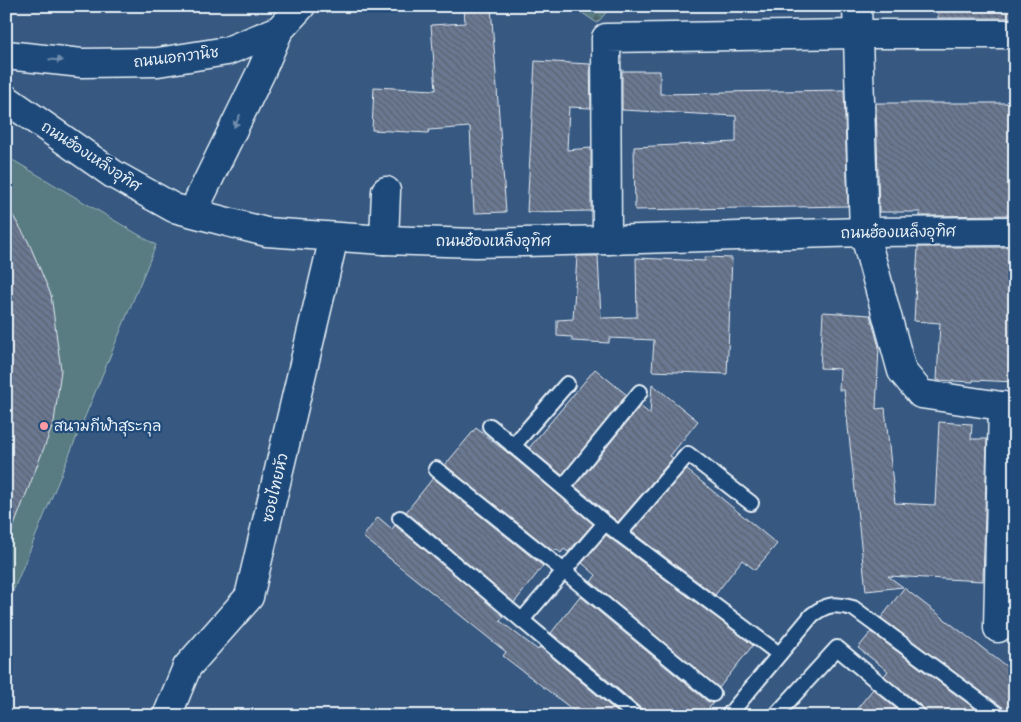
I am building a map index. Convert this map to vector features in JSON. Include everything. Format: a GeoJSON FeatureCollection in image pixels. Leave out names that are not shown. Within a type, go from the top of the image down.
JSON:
{"type":"FeatureCollection","features":[{"type":"Feature","properties":{"kind":"street","name":"ถนนเอกวานิช"},"geometry":{"type":"LineString","coordinates":[[7,55],[82,63],[158,62],[227,51],[279,30],[301,6]]}},
{"type":"Feature","properties":{"kind":"street"},"geometry":{"type":"LineString","coordinates":[[857,6],[864,232],[902,371],[921,394],[1009,407],[998,628]]}},
{"type":"Feature","properties":{"kind":"street"},"geometry":{"type":"LineString","coordinates":[[198,199],[279,30]]}},
{"type":"Feature","properties":{"kind":"street"},"geometry":{"type":"LineString","coordinates":[[607,240],[606,38],[858,34],[1015,34]]}},
{"type":"Feature","properties":{"kind":"street"},"geometry":{"type":"LineString","coordinates":[[227,51],[244,52],[257,63],[258,77]]}},
{"type":"Feature","properties":{"kind":"street","name":"ถนนฮ๋องเหล็งอุทิศ"},"geometry":{"type":"LineString","coordinates":[[6,100],[113,174],[166,204],[174,208],[266,232],[384,240],[476,242],[864,232],[1015,231]]}},
{"type":"Feature","properties":{"kind":"street"},"geometry":{"type":"LineString","coordinates":[[384,240],[386,191]]}},
{"type":"Feature","properties":{"kind":"street"},"geometry":{"type":"LineString","coordinates":[[166,204],[198,199]]}},
{"type":"Feature","properties":{"kind":"street"},"geometry":{"type":"LineString","coordinates":[[198,199],[223,221]]}},
{"type":"Feature","properties":{"kind":"street","name":"ซอยไทยหัว"},"geometry":{"type":"LineString","coordinates":[[167,716],[187,667],[249,597],[334,237]]}},
{"type":"Feature","properties":{"kind":"lane"},"geometry":{"type":"LineString","coordinates":[[513,446],[567,384]]}},
{"type":"Feature","properties":{"kind":"lane"},"geometry":{"type":"LineString","coordinates":[[563,487],[640,392]]}},
{"type":"Feature","properties":{"kind":"lane"},"geometry":{"type":"LineString","coordinates":[[490,426],[605,523],[779,654]]}},
{"type":"Feature","properties":{"kind":"lane"},"geometry":{"type":"LineString","coordinates":[[619,534],[688,454],[751,503]]}},
{"type":"Feature","properties":{"kind":"lane"},"geometry":{"type":"LineString","coordinates":[[436,469],[564,571],[713,694]]}},
{"type":"Feature","properties":{"kind":"lane"},"geometry":{"type":"LineString","coordinates":[[400,518],[636,716]]}},
{"type":"Feature","properties":{"kind":"lane"},"geometry":{"type":"LineString","coordinates":[[522,620],[605,523]]}},
{"type":"Feature","properties":{"kind":"lane"},"geometry":{"type":"LineString","coordinates":[[728,716],[812,615],[822,608],[838,605],[853,608],[1000,716]]}},
{"type":"Feature","properties":{"kind":"lane"},"geometry":{"type":"LineString","coordinates":[[775,716],[837,648],[919,716]]}},
{"type":"Feature","properties":{"kind":"green space"},"geometry":{"type":"Polygon","coordinates":[[[572,6],[612,6],[597,23],[572,6]]]}},
{"type":"Feature","properties":{"kind":"green space","name":"สนามกีฬาสุระกุล"},"geometry":{"type":"Polygon","coordinates":[[[6,156],[156,245],[6,608],[6,156]]]}},
{"type":"Feature","properties":{"kind":"building"},"geometry":{"type":"Polygon","coordinates":[[[464,6],[491,6],[506,212],[474,213],[470,127],[429,130],[428,133],[372,130],[374,87],[436,90],[431,25],[465,23],[464,6]]]}},
{"type":"Feature","properties":{"kind":"building"},"geometry":{"type":"Polygon","coordinates":[[[938,6],[1015,6],[1015,18],[938,18],[938,6]]]}},
{"type":"Feature","properties":{"kind":"building"},"geometry":{"type":"Polygon","coordinates":[[[535,61],[590,64],[591,108],[569,107],[567,150],[591,148],[591,211],[527,212],[535,61]]]}},
{"type":"Feature","properties":{"kind":"building"},"geometry":{"type":"Polygon","coordinates":[[[622,71],[660,71],[660,94],[844,90],[848,206],[635,210],[634,147],[736,142],[736,116],[622,110],[622,71]]]}},
{"type":"Feature","properties":{"kind":"building"},"geometry":{"type":"Polygon","coordinates":[[[876,103],[1015,103],[1015,215],[920,216],[920,212],[879,212],[876,103]]]}},
{"type":"Feature","properties":{"kind":"building"},"geometry":{"type":"Polygon","coordinates":[[[6,204],[28,241],[51,295],[61,370],[54,422],[8,541],[6,541],[6,204]]]}},
{"type":"Feature","properties":{"kind":"building"},"geometry":{"type":"Polygon","coordinates":[[[918,247],[1015,247],[1015,382],[937,380],[940,323],[914,321],[918,247]]]}},
{"type":"Feature","properties":{"kind":"building"},"geometry":{"type":"Polygon","coordinates":[[[577,256],[598,256],[601,318],[637,317],[636,258],[705,261],[705,257],[732,258],[727,374],[652,371],[654,340],[609,338],[609,343],[572,341],[572,337],[557,336],[557,320],[573,319],[577,256]]]}},
{"type":"Feature","properties":{"kind":"building"},"geometry":{"type":"Polygon","coordinates":[[[823,312],[870,315],[879,347],[876,409],[885,408],[895,503],[935,505],[939,422],[972,424],[971,439],[987,439],[983,581],[888,576],[903,587],[866,591],[844,390],[839,390],[840,369],[820,368],[823,312]]]}},
{"type":"Feature","properties":{"kind":"building"},"geometry":{"type":"Polygon","coordinates":[[[595,369],[627,395],[562,475],[529,448],[595,369]]]}},
{"type":"Feature","properties":{"kind":"building"},"geometry":{"type":"Polygon","coordinates":[[[652,384],[698,421],[670,456],[673,458],[618,522],[575,486],[640,406],[650,414],[652,384]]]}},
{"type":"Feature","properties":{"kind":"building"},"geometry":{"type":"Polygon","coordinates":[[[476,428],[593,524],[568,552],[564,549],[561,553],[556,549],[554,552],[445,465],[476,428]]]}},
{"type":"Feature","properties":{"kind":"building"},"geometry":{"type":"Polygon","coordinates":[[[686,469],[777,544],[755,570],[742,560],[715,595],[632,532],[686,469]]]}},
{"type":"Feature","properties":{"kind":"building"},"geometry":{"type":"Polygon","coordinates":[[[433,478],[543,566],[514,603],[406,512],[433,478]]]}},
{"type":"Feature","properties":{"kind":"building"},"geometry":{"type":"Polygon","coordinates":[[[378,517],[392,529],[395,525],[504,616],[500,621],[538,650],[540,647],[622,716],[581,716],[503,656],[506,652],[363,537],[378,517]]]}},
{"type":"Feature","properties":{"kind":"building"},"geometry":{"type":"Polygon","coordinates":[[[606,535],[753,645],[719,688],[591,582],[596,575],[582,563],[606,535]]]}},
{"type":"Feature","properties":{"kind":"building"},"geometry":{"type":"Polygon","coordinates":[[[904,588],[1015,673],[1015,716],[1009,716],[1005,709],[881,618],[904,588]]]}},
{"type":"Feature","properties":{"kind":"building"},"geometry":{"type":"Polygon","coordinates":[[[580,596],[707,701],[713,703],[703,716],[645,716],[642,709],[551,633],[580,596]]]}},
{"type":"Feature","properties":{"kind":"building"},"geometry":{"type":"Polygon","coordinates":[[[871,632],[985,716],[928,716],[925,709],[884,676],[888,671],[858,648],[871,632]]]}},
{"type":"Feature","properties":{"kind":"building"},"geometry":{"type":"Polygon","coordinates":[[[873,689],[905,716],[851,716],[873,689]]]}},
{"type":"Feature","properties":{"kind":"place","name":"สนามกีฬาสุระกุล"},"geometry":{"type":"Point","coordinates":[44,426]}}]}
